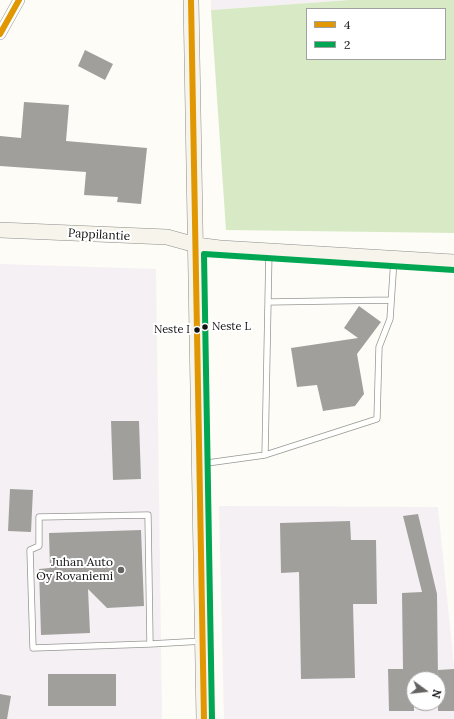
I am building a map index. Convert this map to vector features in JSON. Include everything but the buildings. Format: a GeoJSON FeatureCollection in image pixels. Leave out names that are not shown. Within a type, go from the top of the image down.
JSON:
{"type":"FeatureCollection","features":[{"type":"Feature","properties":{"kind":"street"},"geometry":{"type":"LineString","coordinates":[[0,34],[19,0]]}},
{"type":"Feature","properties":{"kind":"street"},"geometry":{"type":"LineString","coordinates":[[192,0],[204,719]]}},
{"type":"Feature","properties":{"kind":"street","name":"Pappilantie"},"geometry":{"type":"LineString","coordinates":[[0,230],[167,237],[196,245],[220,248],[454,262]]}},
{"type":"Feature","properties":{"kind":"lane"},"geometry":{"type":"LineString","coordinates":[[265,455],[269,250]]}},
{"type":"Feature","properties":{"kind":"lane"},"geometry":{"type":"LineString","coordinates":[[200,464],[265,455],[377,419],[379,347],[390,319],[394,259]]}},
{"type":"Feature","properties":{"kind":"lane"},"geometry":{"type":"LineString","coordinates":[[268,302],[391,300]]}},
{"type":"Feature","properties":{"kind":"lane"},"geometry":{"type":"LineString","coordinates":[[150,644],[148,515],[39,517],[39,546],[30,550],[33,648],[150,644],[203,641]]}},
{"type":"Feature","properties":{"kind":"shaded area"},"geometry":{"type":"Polygon","coordinates":[[[211,0],[350,0],[211,10],[211,0]]]}},
{"type":"Feature","properties":{"kind":"shaded area"},"geometry":{"type":"Polygon","coordinates":[[[0,264],[156,269],[162,719],[0,719],[0,264]]]}},
{"type":"Feature","properties":{"kind":"shaded area"},"geometry":{"type":"Polygon","coordinates":[[[219,506],[438,507],[454,666],[454,719],[224,719],[219,506]]]}},
{"type":"Feature","properties":{"kind":"green space"},"geometry":{"type":"Polygon","coordinates":[[[350,0],[454,0],[454,233],[226,230],[211,10],[350,0]]]}},
{"type":"Feature","properties":{"kind":"transit line","name":"4"},"geometry":{"type":"LineString","coordinates":[[0,34],[19,0]]}},
{"type":"Feature","properties":{"kind":"transit line","name":"4"},"geometry":{"type":"LineString","coordinates":[[191,0],[204,719]]}},
{"type":"Feature","properties":{"kind":"transit line","name":"2"},"geometry":{"type":"LineString","coordinates":[[212,719],[204,254],[454,270]]}},
{"type":"Feature","properties":{"kind":"place","name":"Neste L"},"geometry":{"type":"Point","coordinates":[205,327]}},
{"type":"Feature","properties":{"kind":"place","name":"Neste I"},"geometry":{"type":"Point","coordinates":[197,330]}},
{"type":"Feature","properties":{"kind":"place","name":"Juhan Auto Oy Rovaniemi"},"geometry":{"type":"Point","coordinates":[121,570]}}]}
